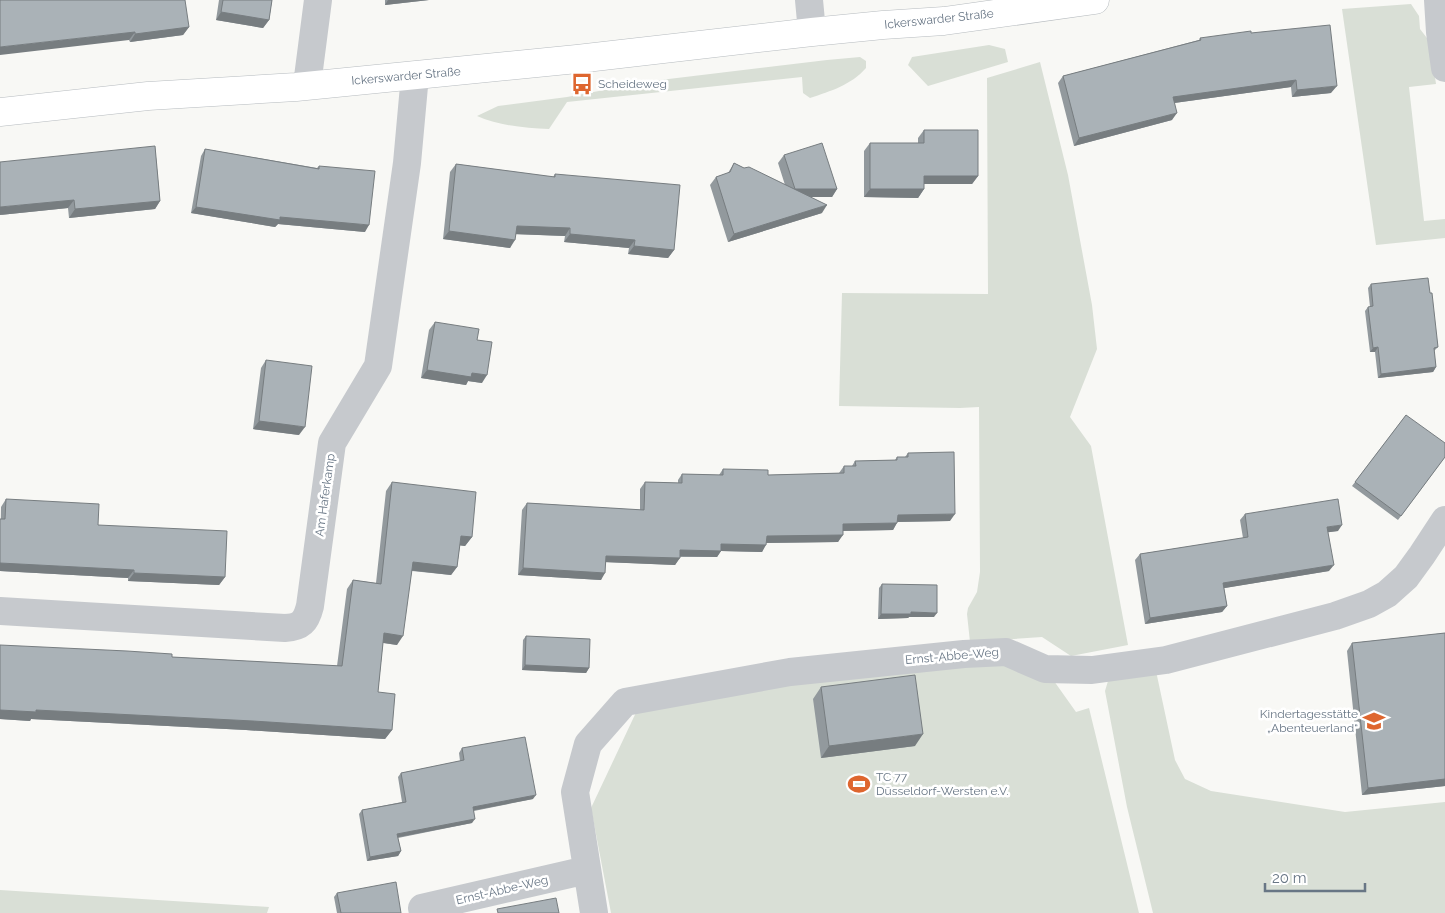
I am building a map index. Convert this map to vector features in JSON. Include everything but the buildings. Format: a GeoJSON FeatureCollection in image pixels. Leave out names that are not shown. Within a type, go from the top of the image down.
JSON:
{"type":"FeatureCollection","features":[{"type":"Feature","properties":{"kind":"main road","name":"Ickerswarder Straße"},"geometry":{"type":"LineString","coordinates":[[0,112],[148,96],[296,87],[594,57],[812,32],[944,21],[1095,0]]}},
{"type":"Feature","properties":{"kind":"street"},"geometry":{"type":"LineString","coordinates":[[307,85],[318,0]]}},
{"type":"Feature","properties":{"kind":"street"},"geometry":{"type":"LineString","coordinates":[[809,0],[812,32]]}},
{"type":"Feature","properties":{"kind":"street"},"geometry":{"type":"LineString","coordinates":[[1438,0],[1445,68]]}},
{"type":"Feature","properties":{"kind":"street","name":"Am Haferkamp"},"geometry":{"type":"LineString","coordinates":[[0,611],[285,628],[296,628],[302,624],[310,606],[332,443],[378,366],[408,163],[414,75]]}},
{"type":"Feature","properties":{"kind":"street","name":"Ernst-Abbe-Weg"},"geometry":{"type":"LineString","coordinates":[[594,913],[575,792],[588,744],[625,702],[790,672],[964,654],[1006,652],[1045,669],[1092,670],[1166,660],[1335,616],[1369,604],[1387,594],[1406,577],[1445,520]]}},
{"type":"Feature","properties":{"kind":"street","name":"Ernst-Abbe-Weg"},"geometry":{"type":"LineString","coordinates":[[423,913],[422,908],[587,870]]}},
{"type":"Feature","properties":{"kind":"shaded area"},"geometry":{"type":"Polygon","coordinates":[[[1411,4],[1419,16],[1420,29],[1430,42],[1436,84],[1409,87],[1424,221],[1445,219],[1445,238],[1376,245],[1342,9],[1411,4]]]}},
{"type":"Feature","properties":{"kind":"shaded area"},"geometry":{"type":"Polygon","coordinates":[[[989,45],[1005,49],[1008,62],[928,86],[908,65],[912,57],[989,45]]]}},
{"type":"Feature","properties":{"kind":"shaded area"},"geometry":{"type":"Polygon","coordinates":[[[860,57],[866,61],[866,68],[854,79],[840,87],[810,98],[803,93],[802,77],[567,102],[549,129],[504,124],[477,116],[498,106],[567,97],[652,81],[860,57]]]}},
{"type":"Feature","properties":{"kind":"shaded area"},"geometry":{"type":"Polygon","coordinates":[[[1040,62],[1068,175],[1092,305],[1097,349],[1070,417],[1091,446],[1128,645],[1071,656],[1042,637],[970,642],[967,614],[968,608],[977,592],[980,572],[979,407],[839,406],[842,293],[988,294],[987,78],[1040,62]]]}},
{"type":"Feature","properties":{"kind":"shaded area","name":"TC 77 Düsseldorf-Wersten e.V."},"geometry":{"type":"Polygon","coordinates":[[[1006,657],[1049,674],[1076,712],[1089,708],[1139,913],[611,913],[591,808],[640,704],[1006,657]]]}},
{"type":"Feature","properties":{"kind":"shaded area"},"geometry":{"type":"Polygon","coordinates":[[[1156,671],[1175,760],[1185,779],[1211,791],[1345,812],[1445,802],[1445,913],[1153,913],[1127,807],[1105,691],[1108,681],[1156,671]]]}},
{"type":"Feature","properties":{"kind":"shaded area"},"geometry":{"type":"Polygon","coordinates":[[[0,890],[269,907],[267,913],[0,913],[0,890]]]}},
{"type":"Feature","properties":{"kind":"place","name":"Scheideweg"},"geometry":{"type":"Point","coordinates":[582,84]}},
{"type":"Feature","properties":{"kind":"place","name":"Kindertagesstätte „Abenteuerland“"},"geometry":{"type":"Point","coordinates":[1374,721]}},
{"type":"Feature","properties":{"kind":"place","name":"TC 77 Düsseldorf-Wersten e.V."},"geometry":{"type":"Point","coordinates":[859,784]}}]}
